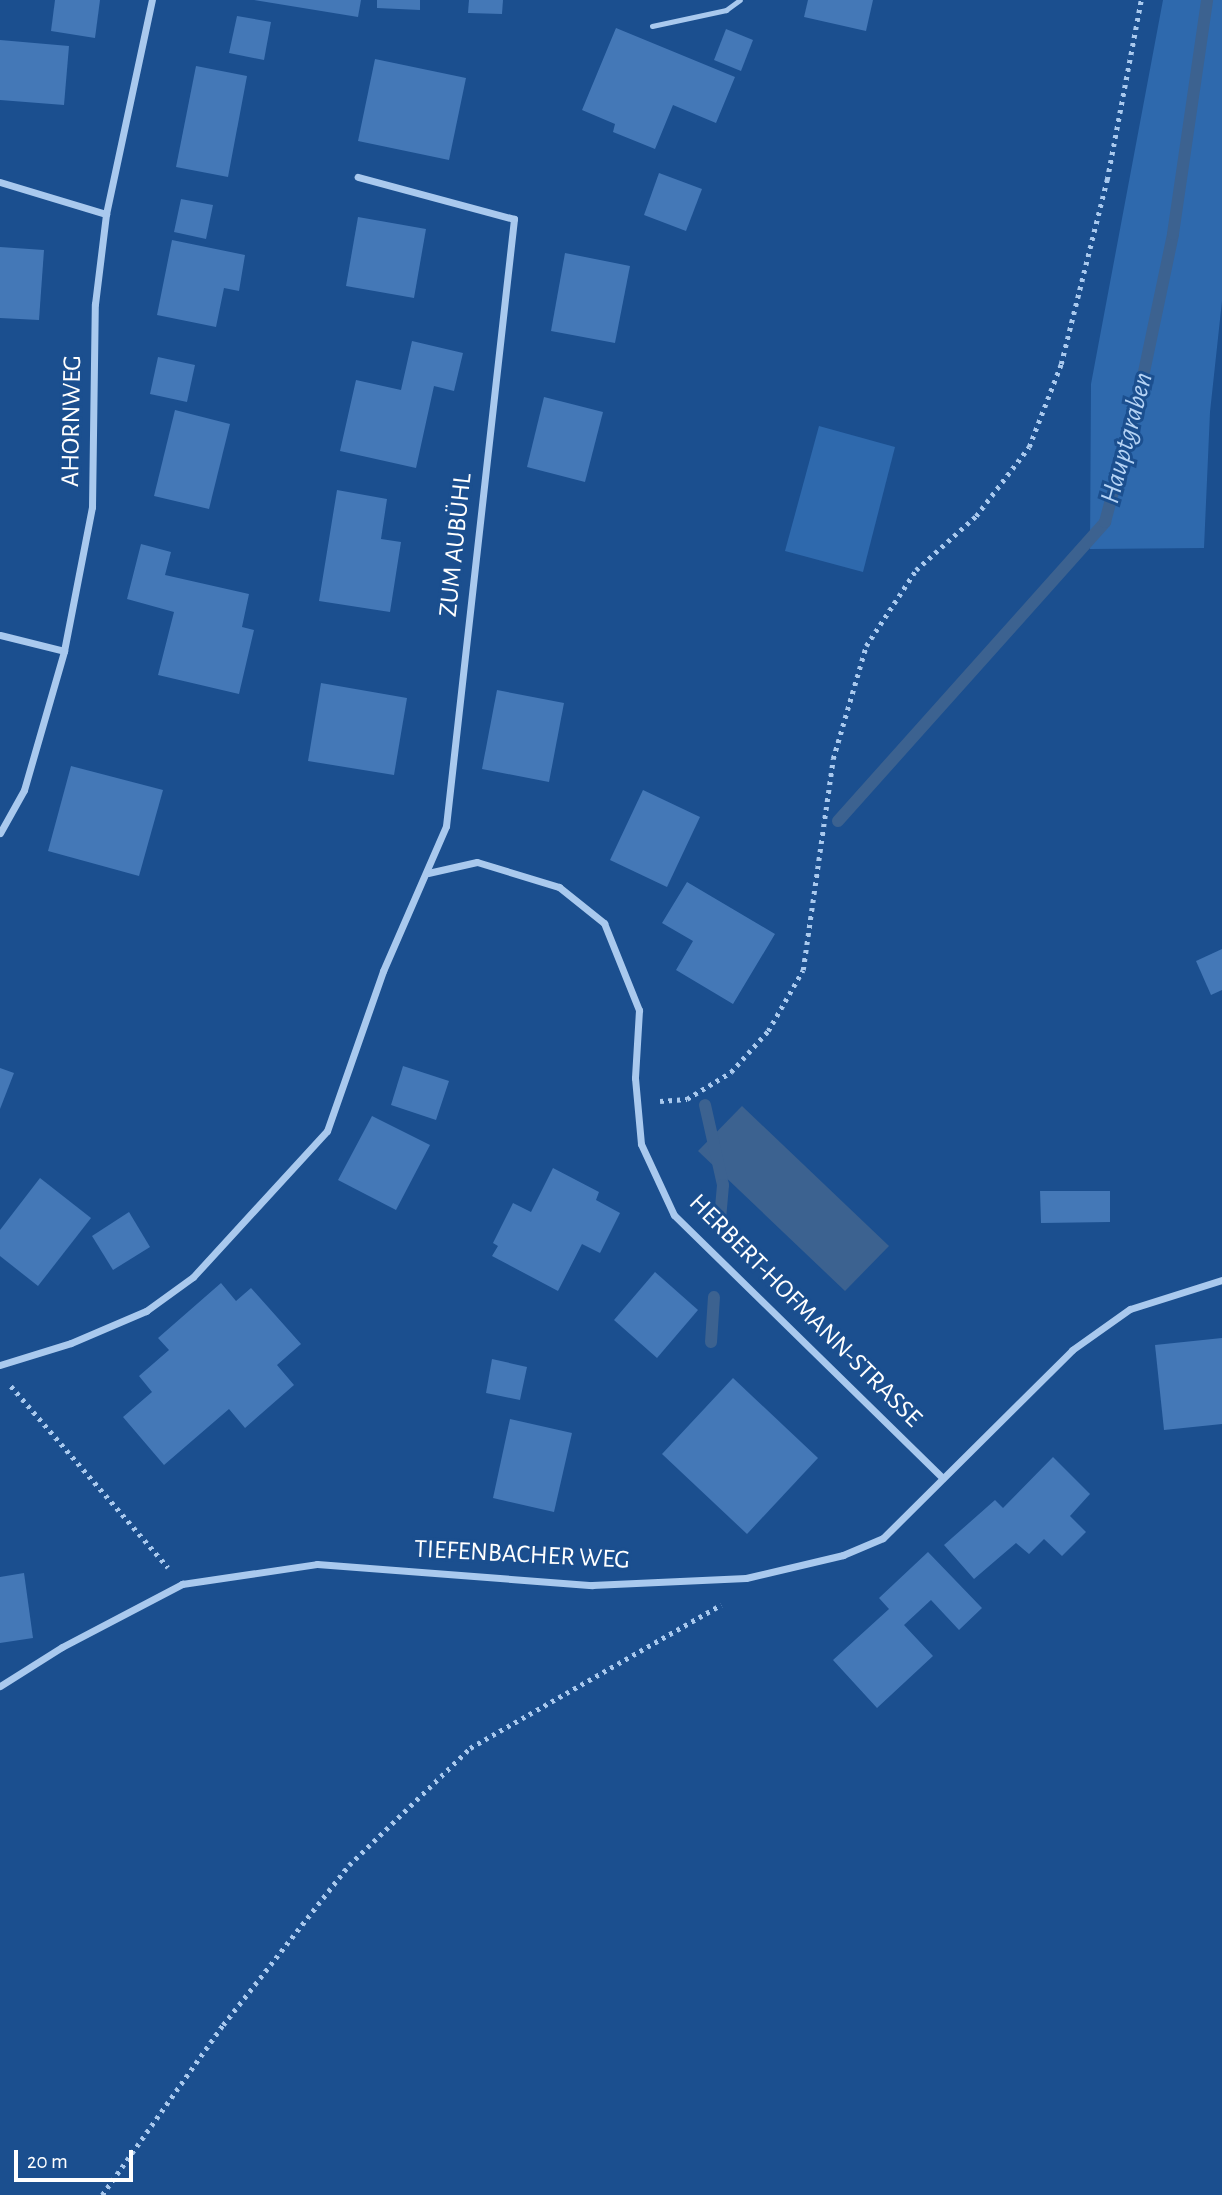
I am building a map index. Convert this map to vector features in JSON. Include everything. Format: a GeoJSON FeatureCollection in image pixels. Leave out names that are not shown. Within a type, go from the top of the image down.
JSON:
{"type":"FeatureCollection","features":[{"type":"Feature","properties":{"kind":"street","name":"AHORNWEG"},"geometry":{"type":"LineString","coordinates":[[0,833],[24,790],[64,650],[92,507],[94,304],[106,214],[152,0]]}},
{"type":"Feature","properties":{"kind":"street","name":"ZUM AUBÜHL"},"geometry":{"type":"LineString","coordinates":[[358,177],[513,219],[446,826],[428,873]]}},
{"type":"Feature","properties":{"kind":"street"},"geometry":{"type":"LineString","coordinates":[[0,182],[106,214]]}},
{"type":"Feature","properties":{"kind":"street"},"geometry":{"type":"LineString","coordinates":[[0,635],[64,650]]}},
{"type":"Feature","properties":{"kind":"street","name":"HERBERT-HOFMANN-STRASSE"},"geometry":{"type":"LineString","coordinates":[[428,873],[477,862],[559,887],[604,923],[639,1010],[638,1103],[641,1144],[674,1215],[943,1478]]}},
{"type":"Feature","properties":{"kind":"street"},"geometry":{"type":"LineString","coordinates":[[0,1365],[71,1343],[156,1304],[193,1277],[327,1131],[383,971],[428,873]]}},
{"type":"Feature","properties":{"kind":"street","name":"TIEFENBACHER WEG"},"geometry":{"type":"LineString","coordinates":[[0,1686],[62,1647],[182,1584],[317,1564],[593,1585],[746,1578],[843,1555],[883,1538],[1072,1350],[1130,1309],[1222,1280]]}},
{"type":"Feature","properties":{"kind":"lane"},"geometry":{"type":"LineString","coordinates":[[652,26],[726,10],[740,0]]}},
{"type":"Feature","properties":{"kind":"path"},"geometry":{"type":"LineString","coordinates":[[638,1103],[687,1099],[731,1072],[768,1031],[803,970],[833,759],[866,646],[916,570],[976,516],[1029,447],[1071,325],[1107,180],[1141,0]]}},
{"type":"Feature","properties":{"kind":"path"},"geometry":{"type":"LineString","coordinates":[[9,1384],[182,1584]]}},
{"type":"Feature","properties":{"kind":"path"},"geometry":{"type":"LineString","coordinates":[[102,2195],[223,2025],[349,1865],[470,1748],[728,1601]]}},
{"type":"Feature","properties":{"kind":"shaded area"},"geometry":{"type":"Polygon","coordinates":[[[1163,0],[1222,0],[1222,301],[1210,412],[1204,548],[1090,549],[1091,384],[1163,0]]]}},
{"type":"Feature","properties":{"kind":"shaded area"},"geometry":{"type":"Polygon","coordinates":[[[819,426],[895,447],[863,572],[785,551],[819,426]]]}},
{"type":"Feature","properties":{"kind":"shaded area"},"geometry":{"type":"Polygon","coordinates":[[[742,1106],[889,1246],[845,1291],[698,1151],[742,1106]]]}},
{"type":"Feature","properties":{"kind":"building"},"geometry":{"type":"Polygon","coordinates":[[[55,0],[100,0],[95,38],[51,31],[55,0]]]}},
{"type":"Feature","properties":{"kind":"building"},"geometry":{"type":"Polygon","coordinates":[[[254,0],[361,0],[358,17],[254,0]]]}},
{"type":"Feature","properties":{"kind":"building"},"geometry":{"type":"Polygon","coordinates":[[[377,0],[420,0],[420,10],[377,8],[377,0]]]}},
{"type":"Feature","properties":{"kind":"building"},"geometry":{"type":"Polygon","coordinates":[[[469,0],[503,0],[502,14],[468,13],[469,0]]]}},
{"type":"Feature","properties":{"kind":"building"},"geometry":{"type":"Polygon","coordinates":[[[808,0],[873,0],[866,31],[804,17],[808,0]]]}},
{"type":"Feature","properties":{"kind":"building"},"geometry":{"type":"Polygon","coordinates":[[[237,16],[271,22],[264,60],[229,53],[237,16]]]}},
{"type":"Feature","properties":{"kind":"building"},"geometry":{"type":"Polygon","coordinates":[[[616,28],[735,77],[716,123],[673,105],[655,149],[613,132],[615,124],[582,110],[616,28]]]}},
{"type":"Feature","properties":{"kind":"building"},"geometry":{"type":"Polygon","coordinates":[[[726,29],[753,40],[741,71],[714,60],[726,29]]]}},
{"type":"Feature","properties":{"kind":"building"},"geometry":{"type":"Polygon","coordinates":[[[0,40],[69,46],[64,105],[0,100],[0,40]]]}},
{"type":"Feature","properties":{"kind":"building"},"geometry":{"type":"Polygon","coordinates":[[[375,59],[466,78],[449,160],[358,141],[375,59]]]}},
{"type":"Feature","properties":{"kind":"building"},"geometry":{"type":"Polygon","coordinates":[[[196,66],[247,76],[228,177],[176,167],[196,66]]]}},
{"type":"Feature","properties":{"kind":"building"},"geometry":{"type":"Polygon","coordinates":[[[659,173],[702,189],[686,231],[644,215],[659,173]]]}},
{"type":"Feature","properties":{"kind":"building"},"geometry":{"type":"Polygon","coordinates":[[[181,199],[213,205],[206,239],[174,232],[181,199]]]}},
{"type":"Feature","properties":{"kind":"building"},"geometry":{"type":"Polygon","coordinates":[[[358,217],[426,229],[414,298],[346,286],[358,217]]]}},
{"type":"Feature","properties":{"kind":"building"},"geometry":{"type":"Polygon","coordinates":[[[172,240],[245,255],[239,291],[224,288],[216,327],[157,315],[172,240]]]}},
{"type":"Feature","properties":{"kind":"building"},"geometry":{"type":"Polygon","coordinates":[[[0,247],[44,250],[39,320],[0,318],[0,247]]]}},
{"type":"Feature","properties":{"kind":"building"},"geometry":{"type":"Polygon","coordinates":[[[565,253],[630,266],[615,343],[551,331],[565,253]]]}},
{"type":"Feature","properties":{"kind":"building"},"geometry":{"type":"Polygon","coordinates":[[[412,341],[463,353],[454,391],[434,386],[416,468],[340,451],[356,380],[401,390],[412,341]]]}},
{"type":"Feature","properties":{"kind":"building"},"geometry":{"type":"Polygon","coordinates":[[[158,357],[195,365],[187,402],[150,394],[158,357]]]}},
{"type":"Feature","properties":{"kind":"building"},"geometry":{"type":"Polygon","coordinates":[[[544,397],[603,412],[585,482],[527,467],[544,397]]]}},
{"type":"Feature","properties":{"kind":"building"},"geometry":{"type":"Polygon","coordinates":[[[175,410],[230,424],[209,509],[154,496],[175,410]]]}},
{"type":"Feature","properties":{"kind":"building"},"geometry":{"type":"Polygon","coordinates":[[[337,490],[387,499],[381,539],[401,542],[390,612],[319,601],[337,490]]]}},
{"type":"Feature","properties":{"kind":"building"},"geometry":{"type":"Polygon","coordinates":[[[141,544],[171,552],[165,575],[249,594],[242,627],[254,630],[239,694],[158,675],[174,612],[127,599],[141,544]]]}},
{"type":"Feature","properties":{"kind":"building"},"geometry":{"type":"Polygon","coordinates":[[[321,683],[407,698],[394,775],[308,761],[321,683]]]}},
{"type":"Feature","properties":{"kind":"building"},"geometry":{"type":"Polygon","coordinates":[[[497,690],[564,703],[549,782],[482,769],[497,690]]]}},
{"type":"Feature","properties":{"kind":"building"},"geometry":{"type":"Polygon","coordinates":[[[71,766],[163,790],[139,876],[48,851],[71,766]]]}},
{"type":"Feature","properties":{"kind":"building"},"geometry":{"type":"Polygon","coordinates":[[[643,790],[700,817],[667,887],[610,860],[643,790]]]}},
{"type":"Feature","properties":{"kind":"building"},"geometry":{"type":"Polygon","coordinates":[[[687,882],[775,934],[733,1004],[676,970],[693,941],[662,923],[687,882]]]}},
{"type":"Feature","properties":{"kind":"building"},"geometry":{"type":"Polygon","coordinates":[[[1222,949],[1222,990],[1211,995],[1196,961],[1222,949]]]}},
{"type":"Feature","properties":{"kind":"building"},"geometry":{"type":"Polygon","coordinates":[[[403,1066],[449,1081],[436,1120],[391,1105],[403,1066]]]}},
{"type":"Feature","properties":{"kind":"building"},"geometry":{"type":"Polygon","coordinates":[[[0,1068],[14,1073],[0,1109],[0,1068]]]}},
{"type":"Feature","properties":{"kind":"building"},"geometry":{"type":"Polygon","coordinates":[[[372,1116],[430,1145],[396,1210],[338,1180],[372,1116]]]}},
{"type":"Feature","properties":{"kind":"building"},"geometry":{"type":"Polygon","coordinates":[[[553,1168],[599,1192],[596,1200],[620,1213],[600,1253],[582,1244],[558,1291],[492,1256],[498,1246],[493,1243],[513,1203],[531,1212],[553,1168]]]}},
{"type":"Feature","properties":{"kind":"building"},"geometry":{"type":"Polygon","coordinates":[[[40,1178],[91,1218],[38,1286],[0,1256],[0,1230],[40,1178]]]}},
{"type":"Feature","properties":{"kind":"building"},"geometry":{"type":"Polygon","coordinates":[[[1040,1191],[1110,1191],[1110,1222],[1041,1223],[1040,1191]]]}},
{"type":"Feature","properties":{"kind":"building"},"geometry":{"type":"Polygon","coordinates":[[[129,1212],[150,1247],[113,1270],[92,1236],[129,1212]]]}},
{"type":"Feature","properties":{"kind":"building"},"geometry":{"type":"Polygon","coordinates":[[[655,1272],[698,1310],[657,1358],[614,1320],[655,1272]]]}},
{"type":"Feature","properties":{"kind":"building"},"geometry":{"type":"Polygon","coordinates":[[[221,1283],[236,1301],[251,1288],[301,1344],[277,1365],[294,1385],[245,1428],[229,1409],[164,1465],[123,1417],[152,1392],[139,1376],[169,1350],[158,1338],[221,1283]]]}},
{"type":"Feature","properties":{"kind":"building"},"geometry":{"type":"Polygon","coordinates":[[[1222,1338],[1222,1424],[1164,1430],[1155,1345],[1222,1338]]]}},
{"type":"Feature","properties":{"kind":"building"},"geometry":{"type":"Polygon","coordinates":[[[492,1359],[527,1367],[520,1400],[486,1393],[492,1359]]]}},
{"type":"Feature","properties":{"kind":"building"},"geometry":{"type":"Polygon","coordinates":[[[733,1378],[818,1458],[747,1534],[662,1454],[733,1378]]]}},
{"type":"Feature","properties":{"kind":"building"},"geometry":{"type":"Polygon","coordinates":[[[510,1419],[572,1433],[554,1512],[493,1498],[510,1419]]]}},
{"type":"Feature","properties":{"kind":"building"},"geometry":{"type":"Polygon","coordinates":[[[1053,1457],[1090,1494],[1070,1516],[1086,1532],[1062,1556],[1044,1539],[1029,1554],[1016,1543],[974,1579],[944,1545],[995,1500],[1003,1508],[1053,1457]]]}},
{"type":"Feature","properties":{"kind":"building"},"geometry":{"type":"Polygon","coordinates":[[[928,1552],[982,1608],[959,1630],[931,1600],[904,1625],[933,1656],[877,1708],[833,1660],[889,1609],[879,1598],[928,1552]]]}},
{"type":"Feature","properties":{"kind":"building"},"geometry":{"type":"Polygon","coordinates":[[[24,1573],[33,1638],[0,1643],[0,1577],[24,1573]]]}},
{"type":"Feature","properties":{"kind":"waterway","name":"Hauptgraben"},"geometry":{"type":"LineString","coordinates":[[838,821],[1105,522],[1140,391],[1173,234],[1207,0]]}},
{"type":"Feature","properties":{"kind":"waterway","name":"Hauptgraben"},"geometry":{"type":"LineString","coordinates":[[705,1105],[723,1185],[720,1219]]}},
{"type":"Feature","properties":{"kind":"waterway","name":"Hauptgraben"},"geometry":{"type":"LineString","coordinates":[[711,1342],[714,1297]]}}]}
